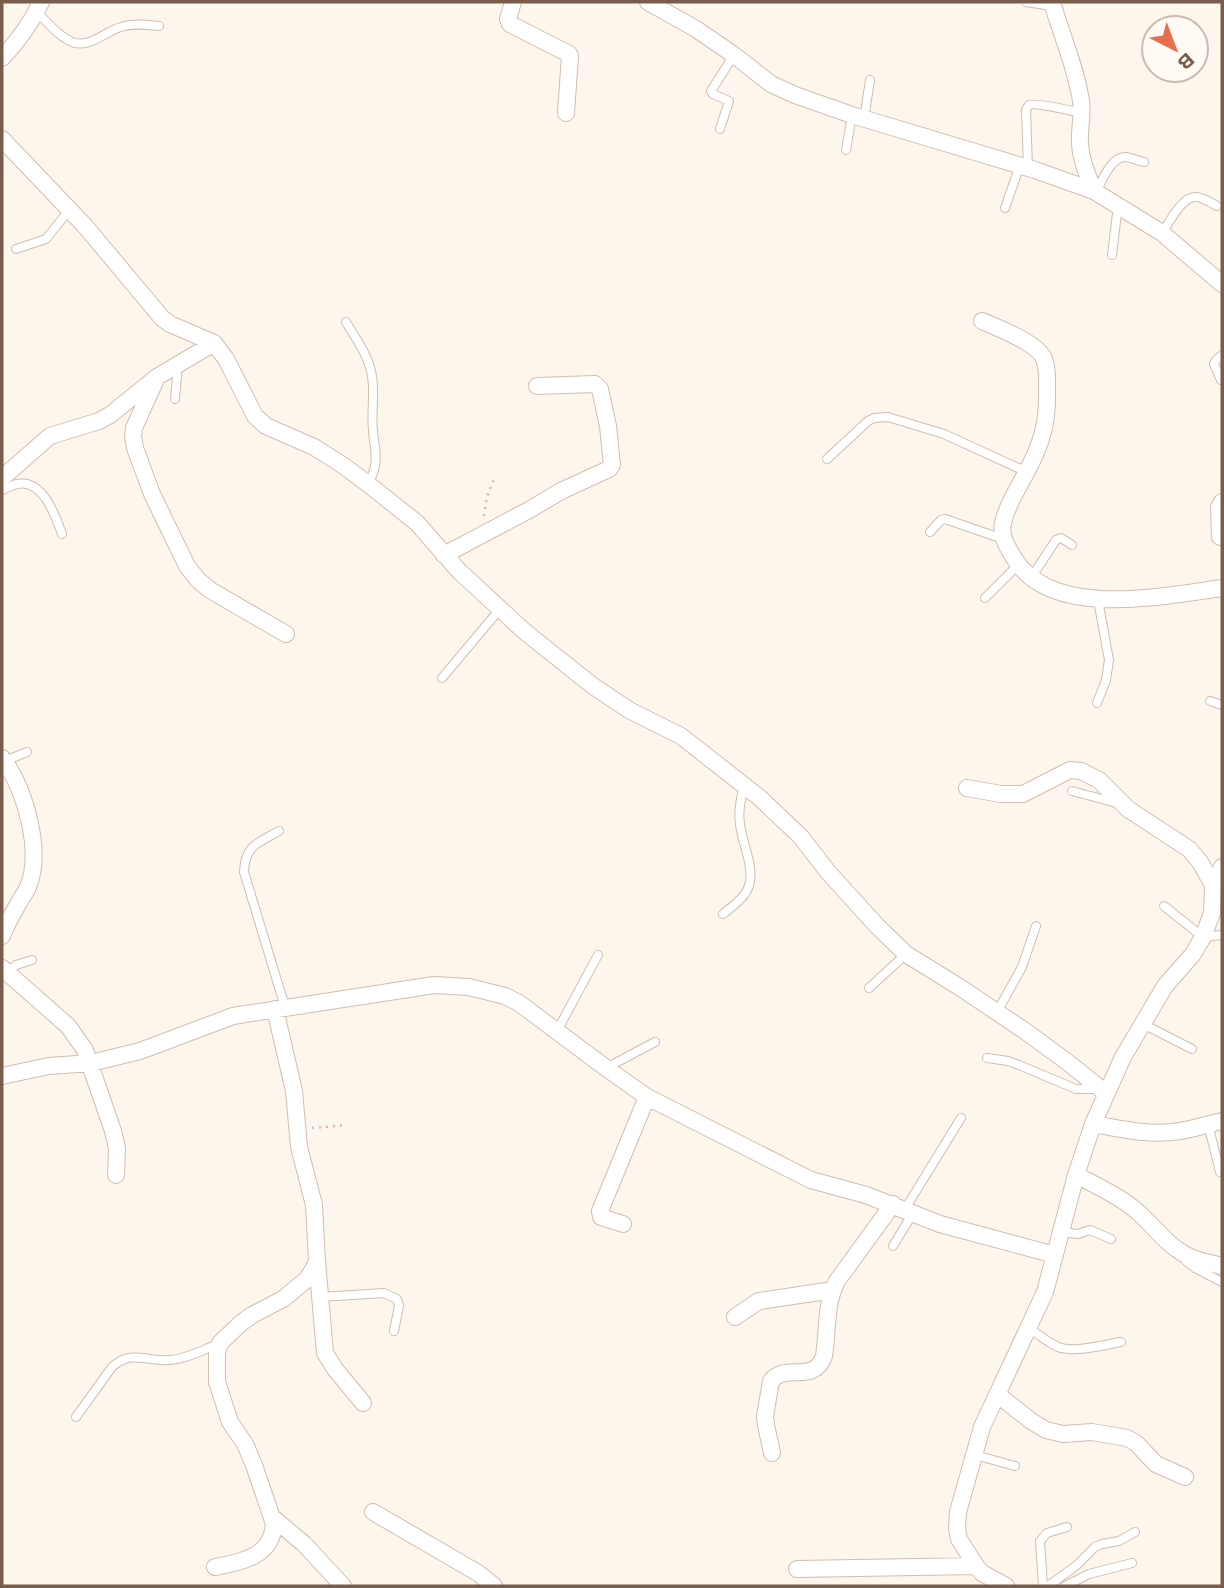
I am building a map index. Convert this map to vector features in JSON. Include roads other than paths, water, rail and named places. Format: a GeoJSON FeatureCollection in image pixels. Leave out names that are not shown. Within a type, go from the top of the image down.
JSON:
{"type":"FeatureCollection","features":[{"type":"Feature","properties":{"kind":"street"},"geometry":{"type":"LineString","coordinates":[[513,2],[508,19],[510,24],[569,54],[566,113]]}},
{"type":"Feature","properties":{"kind":"street"},"geometry":{"type":"LineString","coordinates":[[648,2],[696,29],[771,84],[795,95],[1095,191],[1162,233],[1222,284]]}},
{"type":"Feature","properties":{"kind":"street"},"geometry":{"type":"LineString","coordinates":[[1052,4],[1081,100],[1080,144],[1086,173],[1095,191]]}},
{"type":"Feature","properties":{"kind":"street"},"geometry":{"type":"LineString","coordinates":[[2,58],[19,40],[39,7]]}},
{"type":"Feature","properties":{"kind":"street"},"geometry":{"type":"LineString","coordinates":[[3,141],[70,209],[162,318],[214,343],[226,359],[255,416],[266,426],[314,447],[368,484],[417,523],[459,571],[524,631],[593,686],[629,710],[681,736],[760,798],[801,837],[828,872],[906,954],[997,1012],[1103,1091]]}},
{"type":"Feature","properties":{"kind":"street"},"geometry":{"type":"LineString","coordinates":[[982,321],[1035,347],[1044,357],[1047,372],[1048,415],[1042,439],[1003,519],[1003,539],[1018,565],[1030,578],[1055,591],[1098,600],[1222,588]]}},
{"type":"Feature","properties":{"kind":"street"},"geometry":{"type":"LineString","coordinates":[[2,478],[50,436],[110,415],[156,377],[214,343]]}},
{"type":"Feature","properties":{"kind":"street"},"geometry":{"type":"LineString","coordinates":[[156,377],[133,436],[152,494],[187,566],[210,590],[286,634]]}},
{"type":"Feature","properties":{"kind":"street"},"geometry":{"type":"LineString","coordinates":[[444,555],[612,466],[608,426],[598,386],[537,386]]}},
{"type":"Feature","properties":{"kind":"street"},"geometry":{"type":"LineString","coordinates":[[1220,537],[1219,507],[1222,502]]}},
{"type":"Feature","properties":{"kind":"street"},"geometry":{"type":"LineString","coordinates":[[2,936],[28,888],[33,850],[28,812],[16,780],[3,759]]}},
{"type":"Feature","properties":{"kind":"street"},"geometry":{"type":"LineString","coordinates":[[967,788],[1001,794],[1023,794],[1070,770],[1077,770],[1099,780],[1123,805],[1189,849],[1213,885]]}},
{"type":"Feature","properties":{"kind":"street"},"geometry":{"type":"LineString","coordinates":[[980,1575],[959,1539],[957,1528],[958,1512],[982,1427],[1045,1292],[1076,1175],[1103,1091],[1166,986],[1193,954],[1203,937],[1212,913],[1213,885],[1222,867]]}},
{"type":"Feature","properties":{"kind":"street"},"geometry":{"type":"LineString","coordinates":[[4,970],[68,1026],[85,1050],[115,1139],[116,1175]]}},
{"type":"Feature","properties":{"kind":"street"},"geometry":{"type":"LineString","coordinates":[[2,1076],[49,1066],[91,1063],[150,1048],[233,1016],[435,985],[469,987],[505,996],[519,1003],[648,1097],[811,1180],[866,1195],[940,1224],[1055,1255]]}},
{"type":"Feature","properties":{"kind":"street"},"geometry":{"type":"LineString","coordinates":[[280,1008],[294,1091],[299,1147],[314,1205],[325,1353],[363,1404]]}},
{"type":"Feature","properties":{"kind":"street"},"geometry":{"type":"LineString","coordinates":[[623,1224],[601,1217],[600,1211],[648,1097]]}},
{"type":"Feature","properties":{"kind":"street"},"geometry":{"type":"LineString","coordinates":[[1093,1124],[1159,1133],[1215,1123]]}},
{"type":"Feature","properties":{"kind":"street"},"geometry":{"type":"LineString","coordinates":[[1076,1175],[1130,1205],[1177,1250],[1222,1266]]}},
{"type":"Feature","properties":{"kind":"street"},"geometry":{"type":"LineString","coordinates":[[772,1453],[765,1416],[773,1377],[815,1370],[821,1365],[830,1299],[837,1281],[904,1209]]}},
{"type":"Feature","properties":{"kind":"street"},"geometry":{"type":"LineString","coordinates":[[215,1567],[245,1561],[255,1556],[269,1543],[273,1533],[272,1517],[245,1444],[230,1422],[217,1382],[217,1352],[220,1343],[241,1323],[282,1299],[306,1280],[317,1261]]}},
{"type":"Feature","properties":{"kind":"street"},"geometry":{"type":"LineString","coordinates":[[735,1317],[759,1301],[833,1290]]}},
{"type":"Feature","properties":{"kind":"street"},"geometry":{"type":"LineString","coordinates":[[997,1394],[1046,1430],[1063,1434],[1092,1432],[1127,1438],[1143,1449],[1156,1464],[1185,1477]]}},
{"type":"Feature","properties":{"kind":"street"},"geometry":{"type":"LineString","coordinates":[[373,1512],[478,1573],[494,1586]]}},
{"type":"Feature","properties":{"kind":"street"},"geometry":{"type":"LineString","coordinates":[[272,1517],[304,1544],[343,1586]]}},
{"type":"Feature","properties":{"kind":"street"},"geometry":{"type":"LineString","coordinates":[[797,1569],[980,1575],[1006,1586]]}},
{"type":"Feature","properties":{"kind":"lane"},"geometry":{"type":"LineString","coordinates":[[1026,2],[1052,4]]}},
{"type":"Feature","properties":{"kind":"lane"},"geometry":{"type":"LineString","coordinates":[[39,7],[66,39],[74,43],[89,42],[118,27],[131,24],[159,26]]}},
{"type":"Feature","properties":{"kind":"lane"},"geometry":{"type":"LineString","coordinates":[[720,129],[729,101],[711,91],[734,55]]}},
{"type":"Feature","properties":{"kind":"lane"},"geometry":{"type":"LineString","coordinates":[[846,149],[870,80]]}},
{"type":"Feature","properties":{"kind":"lane"},"geometry":{"type":"LineString","coordinates":[[1005,208],[1024,167],[1027,108],[1031,104],[1082,113]]}},
{"type":"Feature","properties":{"kind":"lane"},"geometry":{"type":"LineString","coordinates":[[1095,191],[1119,158],[1126,157],[1143,162]]}},
{"type":"Feature","properties":{"kind":"lane"},"geometry":{"type":"LineString","coordinates":[[1162,233],[1188,199],[1199,197],[1217,206]]}},
{"type":"Feature","properties":{"kind":"lane"},"geometry":{"type":"LineString","coordinates":[[1112,255],[1118,205]]}},
{"type":"Feature","properties":{"kind":"lane"},"geometry":{"type":"LineString","coordinates":[[16,249],[46,239],[70,209]]}},
{"type":"Feature","properties":{"kind":"lane"},"geometry":{"type":"LineString","coordinates":[[346,322],[365,353],[372,375],[372,430],[377,456],[376,466],[368,484]]}},
{"type":"Feature","properties":{"kind":"lane"},"geometry":{"type":"LineString","coordinates":[[1221,380],[1214,364],[1222,355]]}},
{"type":"Feature","properties":{"kind":"lane"},"geometry":{"type":"LineString","coordinates":[[175,399],[178,363]]}},
{"type":"Feature","properties":{"kind":"lane"},"geometry":{"type":"LineString","coordinates":[[827,459],[868,421],[883,416],[959,440],[1027,472]]}},
{"type":"Feature","properties":{"kind":"lane"},"geometry":{"type":"LineString","coordinates":[[2,490],[17,484],[33,485],[48,504],[62,534]]}},
{"type":"Feature","properties":{"kind":"lane"},"geometry":{"type":"LineString","coordinates":[[930,532],[945,519],[1003,539]]}},
{"type":"Feature","properties":{"kind":"lane"},"geometry":{"type":"LineString","coordinates":[[1030,578],[1056,540],[1061,538],[1072,545]]}},
{"type":"Feature","properties":{"kind":"lane"},"geometry":{"type":"LineString","coordinates":[[985,598],[1018,565]]}},
{"type":"Feature","properties":{"kind":"lane"},"geometry":{"type":"LineString","coordinates":[[1097,703],[1106,680],[1109,660],[1098,600]]}},
{"type":"Feature","properties":{"kind":"lane"},"geometry":{"type":"LineString","coordinates":[[442,678],[500,609]]}},
{"type":"Feature","properties":{"kind":"lane"},"geometry":{"type":"LineString","coordinates":[[1210,701],[1222,705]]}},
{"type":"Feature","properties":{"kind":"lane"},"geometry":{"type":"LineString","coordinates":[[3,759],[27,752]]}},
{"type":"Feature","properties":{"kind":"lane"},"geometry":{"type":"LineString","coordinates":[[723,914],[745,894],[750,883],[739,812],[744,785]]}},
{"type":"Feature","properties":{"kind":"lane"},"geometry":{"type":"LineString","coordinates":[[1072,790],[1123,805]]}},
{"type":"Feature","properties":{"kind":"lane"},"geometry":{"type":"LineString","coordinates":[[279,831],[247,853],[244,872],[280,1008]]}},
{"type":"Feature","properties":{"kind":"lane"},"geometry":{"type":"LineString","coordinates":[[1164,906],[1203,937],[1222,935]]}},
{"type":"Feature","properties":{"kind":"lane"},"geometry":{"type":"LineString","coordinates":[[997,1012],[1022,967],[1036,926]]}},
{"type":"Feature","properties":{"kind":"lane"},"geometry":{"type":"LineString","coordinates":[[869,988],[906,954]]}},
{"type":"Feature","properties":{"kind":"lane"},"geometry":{"type":"LineString","coordinates":[[557,1031],[598,955]]}},
{"type":"Feature","properties":{"kind":"lane"},"geometry":{"type":"LineString","coordinates":[[4,970],[32,960]]}},
{"type":"Feature","properties":{"kind":"lane"},"geometry":{"type":"LineString","coordinates":[[1143,1024],[1192,1049]]}},
{"type":"Feature","properties":{"kind":"lane"},"geometry":{"type":"LineString","coordinates":[[606,1068],[655,1042]]}},
{"type":"Feature","properties":{"kind":"lane"},"geometry":{"type":"LineString","coordinates":[[987,1058],[1008,1061],[1076,1089],[1103,1091]]}},
{"type":"Feature","properties":{"kind":"lane"},"geometry":{"type":"LineString","coordinates":[[892,1246],[904,1209],[961,1118]]}},
{"type":"Feature","properties":{"kind":"lane"},"geometry":{"type":"LineString","coordinates":[[1215,1123],[1220,1172]]}},
{"type":"Feature","properties":{"kind":"lane"},"geometry":{"type":"LineString","coordinates":[[1061,1232],[1075,1234],[1090,1230],[1111,1239]]}},
{"type":"Feature","properties":{"kind":"lane"},"geometry":{"type":"LineString","coordinates":[[1177,1250],[1190,1265],[1222,1282]]}},
{"type":"Feature","properties":{"kind":"lane"},"geometry":{"type":"LineString","coordinates":[[320,1297],[384,1293],[391,1295],[397,1299],[399,1306],[394,1331]]}},
{"type":"Feature","properties":{"kind":"lane"},"geometry":{"type":"LineString","coordinates":[[1028,1327],[1061,1348],[1121,1342]]}},
{"type":"Feature","properties":{"kind":"lane"},"geometry":{"type":"LineString","coordinates":[[76,1417],[118,1361],[135,1356],[172,1360],[220,1343]]}},
{"type":"Feature","properties":{"kind":"lane"},"geometry":{"type":"LineString","coordinates":[[975,1455],[1015,1466]]}},
{"type":"Feature","properties":{"kind":"lane"},"geometry":{"type":"LineString","coordinates":[[1043,1586],[1041,1541],[1047,1533],[1067,1527]]}},
{"type":"Feature","properties":{"kind":"lane"},"geometry":{"type":"LineString","coordinates":[[1048,1586],[1095,1547],[1119,1541],[1135,1532]]}},
{"type":"Feature","properties":{"kind":"lane"},"geometry":{"type":"LineString","coordinates":[[1065,1586],[1089,1574],[1132,1563]]}}]}
